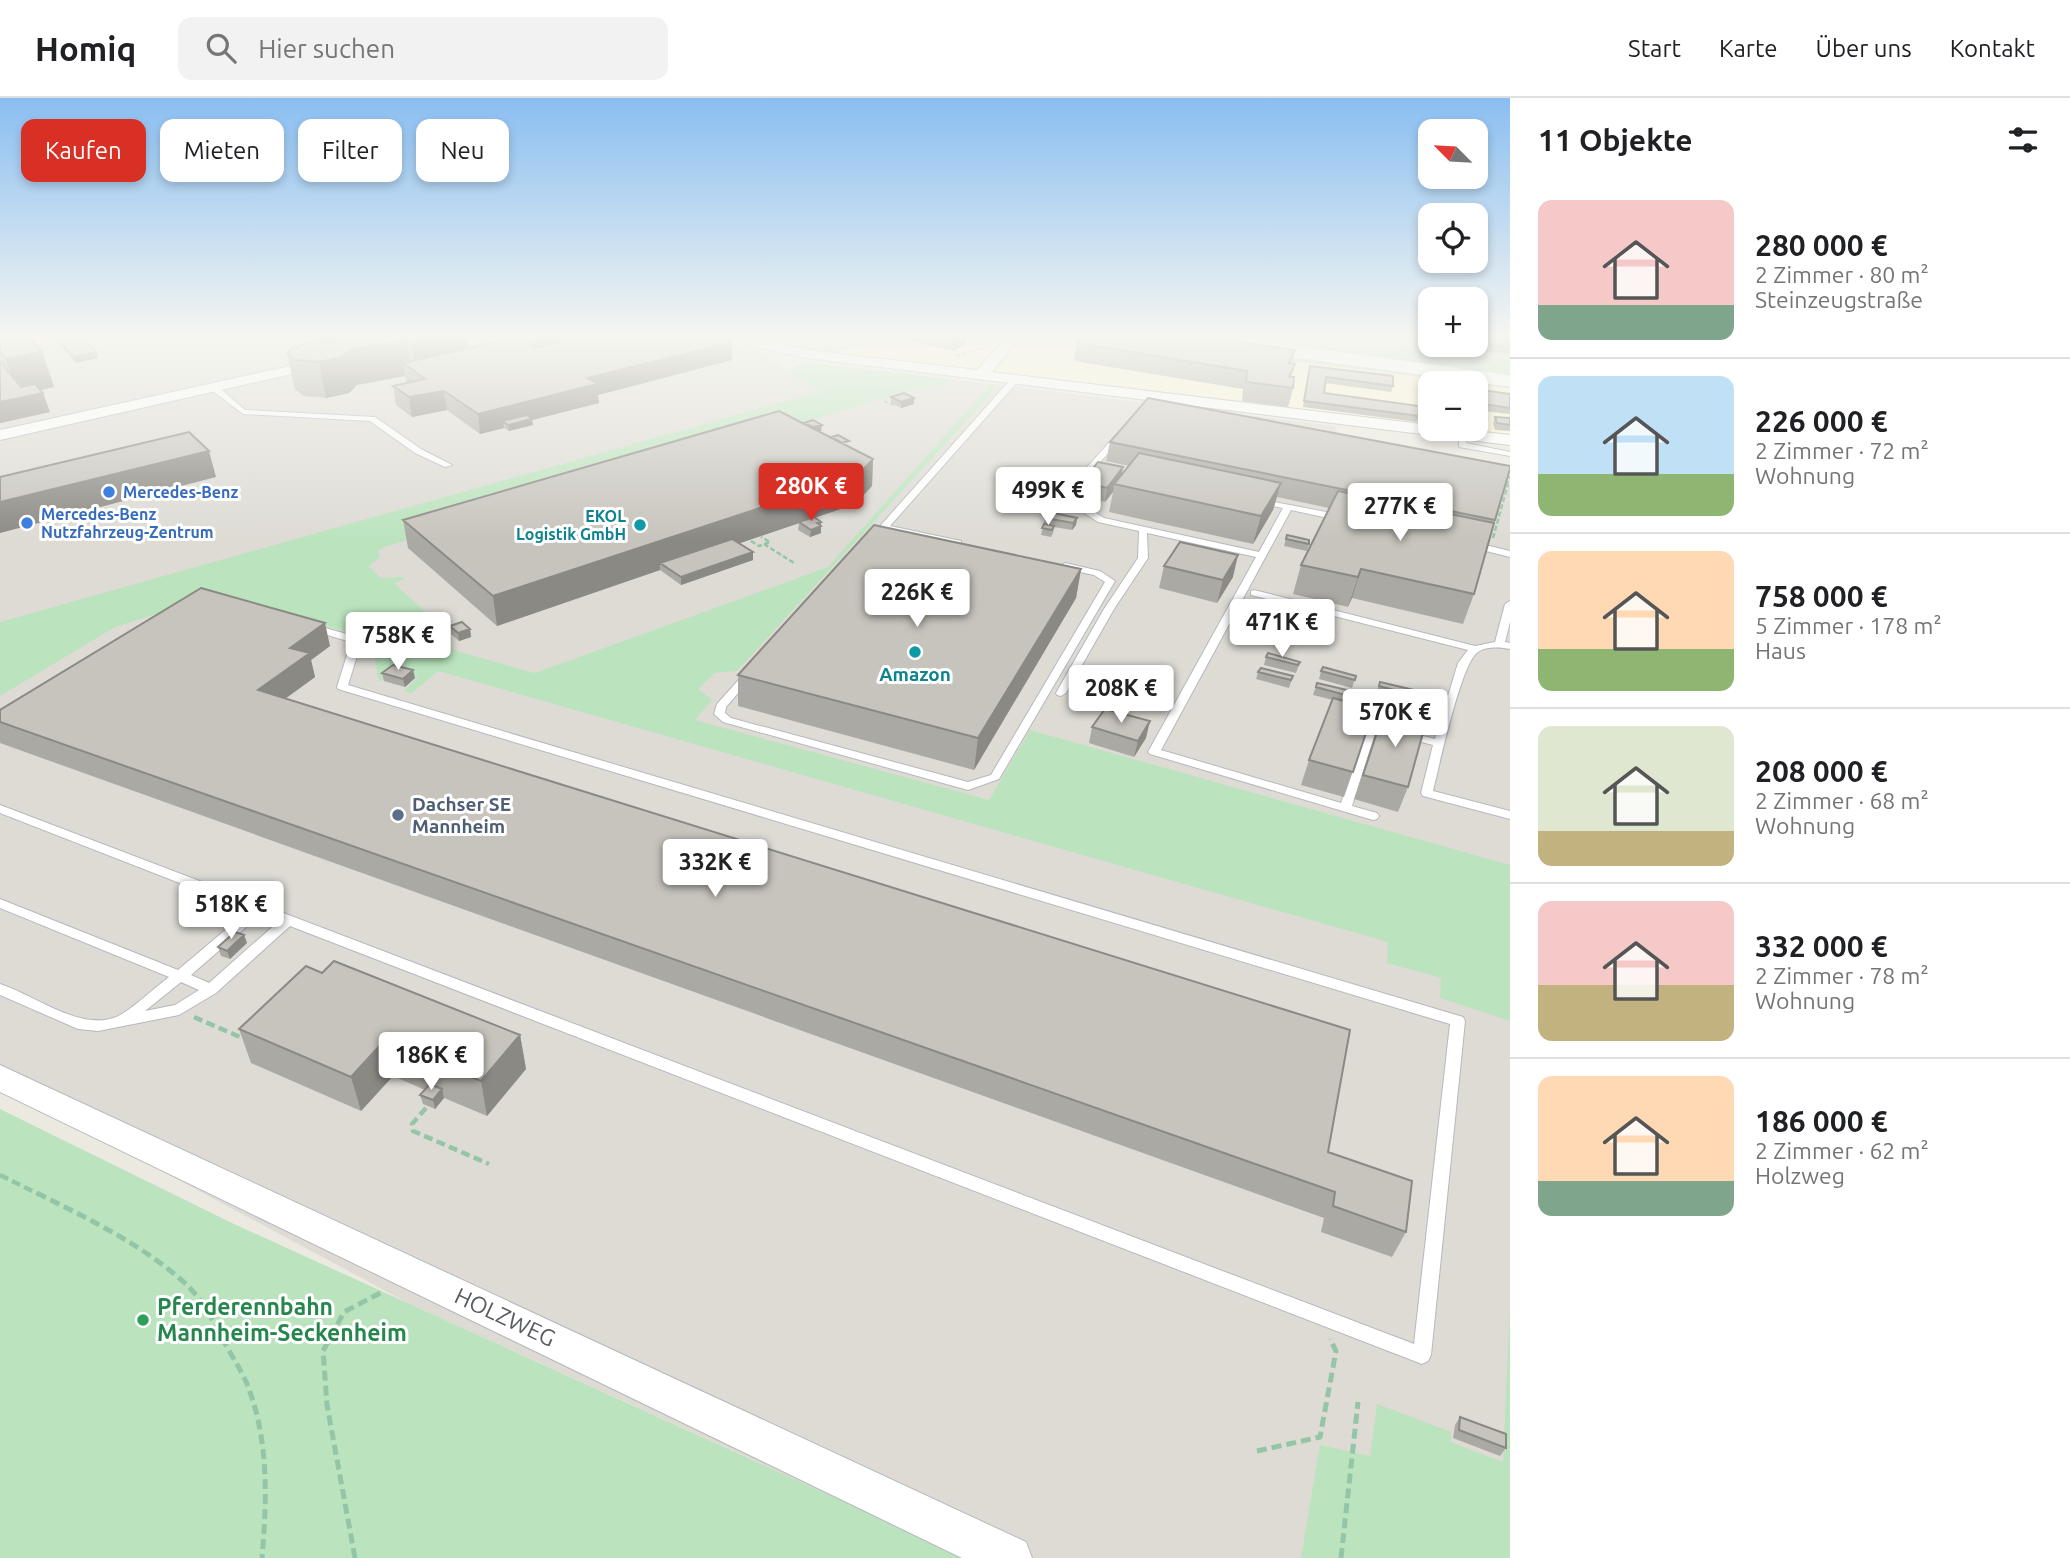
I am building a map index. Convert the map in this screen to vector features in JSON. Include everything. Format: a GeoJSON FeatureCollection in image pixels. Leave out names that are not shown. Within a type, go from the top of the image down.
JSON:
{"type":"FeatureCollection","features":[{"type":"Feature","properties":{"kind":"street"},"geometry":{"type":"LineString","coordinates":[[0,435],[137,404]]}},
{"type":"Feature","properties":{"kind":"street"},"geometry":{"type":"LineString","coordinates":[[1177,404],[1257,416],[1305,412],[1418,428]]}},
{"type":"Feature","properties":{"kind":"street"},"geometry":{"type":"LineString","coordinates":[[1488,437],[1510,440]]}},
{"type":"Feature","properties":{"kind":"street","name":"HOLZWEG"},"geometry":{"type":"LineString","coordinates":[[0,1078],[1010,1558]]}},
{"type":"Feature","properties":{"kind":"lane"},"geometry":{"type":"LineString","coordinates":[[234,404],[243,412],[372,419],[418,451],[448,465]]}},
{"type":"Feature","properties":{"kind":"lane"},"geometry":{"type":"LineString","coordinates":[[874,537],[993,404]]}},
{"type":"Feature","properties":{"kind":"lane"},"geometry":{"type":"LineString","coordinates":[[1126,429],[1064,497],[1101,520],[1262,556]]}},
{"type":"Feature","properties":{"kind":"lane"},"geometry":{"type":"LineString","coordinates":[[1462,441],[1462,445],[1510,454]]}},
{"type":"Feature","properties":{"kind":"lane"},"geometry":{"type":"LineString","coordinates":[[1093,465],[1106,468]]}},
{"type":"Feature","properties":{"kind":"lane"},"geometry":{"type":"LineString","coordinates":[[1249,499],[1353,520]]}},
{"type":"Feature","properties":{"kind":"lane"},"geometry":{"type":"LineString","coordinates":[[1288,507],[1154,752],[1373,816]]}},
{"type":"Feature","properties":{"kind":"lane"},"geometry":{"type":"LineString","coordinates":[[884,527],[964,544]]}},
{"type":"Feature","properties":{"kind":"lane"},"geometry":{"type":"LineString","coordinates":[[1061,693],[1109,609],[1143,558],[1143,530]]}},
{"type":"Feature","properties":{"kind":"lane"},"geometry":{"type":"LineString","coordinates":[[1458,542],[1510,554]]}},
{"type":"Feature","properties":{"kind":"lane"},"geometry":{"type":"LineString","coordinates":[[755,668],[721,706],[719,714],[727,720],[968,786],[995,777],[1110,581],[1097,573],[1058,564]]}},
{"type":"Feature","properties":{"kind":"lane"},"geometry":{"type":"LineString","coordinates":[[1254,593],[1475,649],[1499,644],[1510,646]]}},
{"type":"Feature","properties":{"kind":"lane"},"geometry":{"type":"LineString","coordinates":[[1499,644],[1510,604]]}},
{"type":"Feature","properties":{"kind":"lane"},"geometry":{"type":"LineString","coordinates":[[0,809],[1422,1355],[1458,1021],[342,687],[357,640],[293,622]]}},
{"type":"Feature","properties":{"kind":"lane"},"geometry":{"type":"LineString","coordinates":[[1475,649],[1463,663],[1427,793],[1510,815]]}},
{"type":"Feature","properties":{"kind":"lane"},"geometry":{"type":"LineString","coordinates":[[1345,807],[1372,726],[1439,743]]}},
{"type":"Feature","properties":{"kind":"lane"},"geometry":{"type":"LineString","coordinates":[[0,903],[211,989]]}},
{"type":"Feature","properties":{"kind":"lane"},"geometry":{"type":"LineString","coordinates":[[124,1020],[203,958],[258,909]]}},
{"type":"Feature","properties":{"kind":"lane"},"geometry":{"type":"LineString","coordinates":[[0,989],[78,1024],[98,1026],[179,1010],[211,989],[287,921]]}},
{"type":"Feature","properties":{"kind":"path"},"geometry":{"type":"LineString","coordinates":[[891,404],[895,406]]}},
{"type":"Feature","properties":{"kind":"path"},"geometry":{"type":"LineString","coordinates":[[1490,549],[1510,476]]}},
{"type":"Feature","properties":{"kind":"path"},"geometry":{"type":"LineString","coordinates":[[1502,502],[1510,503]]}},
{"type":"Feature","properties":{"kind":"path"},"geometry":{"type":"LineString","coordinates":[[751,541],[759,546],[770,542],[761,537]]}},
{"type":"Feature","properties":{"kind":"path"},"geometry":{"type":"LineString","coordinates":[[764,544],[794,563]]}},
{"type":"Feature","properties":{"kind":"path"},"geometry":{"type":"LineString","coordinates":[[179,1010],[240,1037],[250,1027]]}},
{"type":"Feature","properties":{"kind":"path"},"geometry":{"type":"LineString","coordinates":[[426,1108],[412,1124],[414,1131],[489,1164]]}},
{"type":"Feature","properties":{"kind":"path"},"geometry":{"type":"LineString","coordinates":[[0,1175],[76,1212],[160,1264],[189,1287],[207,1313],[248,1387],[262,1445],[267,1513],[262,1558]]}},
{"type":"Feature","properties":{"kind":"path"},"geometry":{"type":"LineString","coordinates":[[355,1558],[327,1405],[323,1351],[344,1312],[414,1275]]}},
{"type":"Feature","properties":{"kind":"path"},"geometry":{"type":"LineString","coordinates":[[1257,1451],[1320,1437],[1336,1351],[1319,1315]]}},
{"type":"Feature","properties":{"kind":"path"},"geometry":{"type":"LineString","coordinates":[[1341,1558],[1358,1402]]}},
{"type":"Feature","properties":{"kind":"shaded area"},"geometry":{"type":"Polygon","coordinates":[[[0,404],[1156,404],[1335,426],[1342,452],[1510,486],[1510,1558],[968,1558],[408,1303],[0,1084],[0,404]]]}},
{"type":"Feature","properties":{"kind":"shaded area"},"geometry":{"type":"Polygon","coordinates":[[[1250,404],[1418,404],[1418,425],[1250,404]]]}},
{"type":"Feature","properties":{"kind":"shaded area"},"geometry":{"type":"Polygon","coordinates":[[[1488,404],[1510,404],[1510,436],[1488,433],[1488,404]]]}},
{"type":"Feature","properties":{"kind":"green space"},"geometry":{"type":"Polygon","coordinates":[[[776,404],[864,404],[378,551],[380,557],[369,566],[380,578],[405,579],[394,583],[447,632],[393,633],[535,673],[828,567],[973,404],[982,404],[737,671],[715,673],[698,689],[712,700],[695,720],[989,800],[1030,730],[1510,865],[1510,1021],[1440,998],[1441,978],[1387,963],[1388,942],[438,671],[412,693],[404,691],[418,677],[393,670],[380,682],[373,653],[365,637],[222,596],[115,627],[0,696],[0,622],[776,404]]]}},
{"type":"Feature","properties":{"kind":"green space"},"geometry":{"type":"Polygon","coordinates":[[[0,1109],[234,1224],[968,1558],[0,1558],[0,1109]]]}},
{"type":"Feature","properties":{"kind":"green space"},"geometry":{"type":"Polygon","coordinates":[[[1510,1306],[1510,1558],[1301,1558],[1320,1445],[1370,1456],[1377,1404],[1451,1432],[1451,1442],[1503,1462],[1510,1306]]]}},
{"type":"Feature","properties":{"kind":"building"},"geometry":{"type":"Polygon","coordinates":[[[463,404],[517,404],[478,414],[463,404]]]}},
{"type":"Feature","properties":{"kind":"building"},"geometry":{"type":"Polygon","coordinates":[[[1143,404],[1181,404],[1510,466],[1510,469],[1495,520],[1110,442],[1143,404]]]}},
{"type":"Feature","properties":{"kind":"building"},"geometry":{"type":"Polygon","coordinates":[[[1328,404],[1418,406],[1418,416],[1328,404]]]}},
{"type":"Feature","properties":{"kind":"building"},"geometry":{"type":"Polygon","coordinates":[[[1488,404],[1510,404],[1510,408],[1488,405],[1488,404]]]}},
{"type":"Feature","properties":{"kind":"building","name":"EKOL Logistik GmbH"},"geometry":{"type":"Polygon","coordinates":[[[779,411],[873,459],[857,476],[493,596],[403,520],[779,411]]]}},
{"type":"Feature","properties":{"kind":"building"},"geometry":{"type":"Polygon","coordinates":[[[527,415],[532,419],[508,425],[503,421],[527,415]]]}},
{"type":"Feature","properties":{"kind":"building"},"geometry":{"type":"Polygon","coordinates":[[[1495,417],[1510,418],[1510,425],[1497,423],[1495,417]]]}},
{"type":"Feature","properties":{"kind":"building"},"geometry":{"type":"Polygon","coordinates":[[[813,420],[822,425],[813,427],[804,423],[813,420]]]}},
{"type":"Feature","properties":{"kind":"building"},"geometry":{"type":"Polygon","coordinates":[[[189,432],[209,451],[0,502],[0,477],[189,432]]]}},
{"type":"Feature","properties":{"kind":"building"},"geometry":{"type":"Polygon","coordinates":[[[838,435],[849,441],[842,443],[831,437],[838,435]]]}},
{"type":"Feature","properties":{"kind":"building"},"geometry":{"type":"Polygon","coordinates":[[[1139,453],[1281,483],[1261,516],[1114,484],[1139,453]]]}},
{"type":"Feature","properties":{"kind":"building"},"geometry":{"type":"Polygon","coordinates":[[[1098,462],[1123,467],[1107,488],[1082,482],[1098,462]]]}},
{"type":"Feature","properties":{"kind":"building"},"geometry":{"type":"Polygon","coordinates":[[[1338,491],[1494,523],[1474,594],[1361,569],[1358,577],[1301,565],[1338,491]]]}},
{"type":"Feature","properties":{"kind":"building"},"geometry":{"type":"Polygon","coordinates":[[[1049,512],[1077,518],[1073,523],[1045,518],[1049,512]]]}},
{"type":"Feature","properties":{"kind":"building"},"geometry":{"type":"Polygon","coordinates":[[[814,517],[821,522],[817,523],[821,526],[811,530],[799,522],[814,517]]]}},
{"type":"Feature","properties":{"kind":"building"},"geometry":{"type":"Polygon","coordinates":[[[1044,524],[1054,526],[1052,530],[1042,528],[1044,524]]]}},
{"type":"Feature","properties":{"kind":"building","name":"Amazon"},"geometry":{"type":"Polygon","coordinates":[[[874,525],[1081,569],[978,738],[738,675],[874,525]]]}},
{"type":"Feature","properties":{"kind":"building"},"geometry":{"type":"Polygon","coordinates":[[[1287,535],[1309,540],[1309,544],[1286,539],[1287,535]]]}},
{"type":"Feature","properties":{"kind":"building"},"geometry":{"type":"Polygon","coordinates":[[[732,539],[753,552],[681,577],[660,563],[732,539]]]}},
{"type":"Feature","properties":{"kind":"building"},"geometry":{"type":"Polygon","coordinates":[[[1180,542],[1238,555],[1223,580],[1164,566],[1180,542]]]}},
{"type":"Feature","properties":{"kind":"building"},"geometry":{"type":"Polygon","coordinates":[[[201,588],[325,623],[290,648],[310,653],[258,690],[1350,1030],[1328,1152],[1412,1181],[1406,1232],[1333,1206],[1335,1192],[0,722],[0,710],[201,588]]]}},
{"type":"Feature","properties":{"kind":"building"},"geometry":{"type":"Polygon","coordinates":[[[462,622],[470,629],[458,633],[450,626],[462,622]]]}},
{"type":"Feature","properties":{"kind":"building"},"geometry":{"type":"Polygon","coordinates":[[[1268,653],[1300,662],[1298,665],[1266,657],[1268,653]]]}},
{"type":"Feature","properties":{"kind":"building"},"geometry":{"type":"Polygon","coordinates":[[[393,665],[413,670],[403,679],[382,673],[393,665]]]}},
{"type":"Feature","properties":{"kind":"building"},"geometry":{"type":"Polygon","coordinates":[[[1323,667],[1356,676],[1355,680],[1321,671],[1323,667]]]}},
{"type":"Feature","properties":{"kind":"building"},"geometry":{"type":"Polygon","coordinates":[[[1261,668],[1293,676],[1291,680],[1258,672],[1261,668]]]}},
{"type":"Feature","properties":{"kind":"building"},"geometry":{"type":"Polygon","coordinates":[[[1380,682],[1414,690],[1413,695],[1379,686],[1380,682]]]}},
{"type":"Feature","properties":{"kind":"building"},"geometry":{"type":"Polygon","coordinates":[[[1317,683],[1351,691],[1349,696],[1316,687],[1317,683]]]}},
{"type":"Feature","properties":{"kind":"building"},"geometry":{"type":"Polygon","coordinates":[[[1375,697],[1409,706],[1408,711],[1373,702],[1375,697]]]}},
{"type":"Feature","properties":{"kind":"building"},"geometry":{"type":"Polygon","coordinates":[[[1333,698],[1374,709],[1353,772],[1309,760],[1333,698]]]}},
{"type":"Feature","properties":{"kind":"building"},"geometry":{"type":"Polygon","coordinates":[[[1105,709],[1150,721],[1138,741],[1092,727],[1105,709]]]}},
{"type":"Feature","properties":{"kind":"building"},"geometry":{"type":"Polygon","coordinates":[[[1384,711],[1426,722],[1408,787],[1363,775],[1384,711]]]}},
{"type":"Feature","properties":{"kind":"building"},"geometry":{"type":"Polygon","coordinates":[[[235,932],[244,935],[227,951],[218,947],[235,932]]]}},
{"type":"Feature","properties":{"kind":"building"},"geometry":{"type":"Polygon","coordinates":[[[334,961],[520,1035],[481,1081],[384,1041],[351,1077],[239,1029],[306,966],[322,973],[334,961]]]}},
{"type":"Feature","properties":{"kind":"building"},"geometry":{"type":"Polygon","coordinates":[[[430,1084],[442,1089],[433,1100],[420,1095],[430,1084]]]}},
{"type":"Feature","properties":{"kind":"building"},"geometry":{"type":"Polygon","coordinates":[[[1460,1417],[1506,1434],[1506,1448],[1459,1430],[1460,1417]]]}},
{"type":"Feature","properties":{"kind":"place","name":"Mercedes-Benz"},"geometry":{"type":"Point","coordinates":[109,492]}},
{"type":"Feature","properties":{"kind":"place","name":"Mercedes-Benz Nutzfahrzeug-Zentrum"},"geometry":{"type":"Point","coordinates":[27,523]}},
{"type":"Feature","properties":{"kind":"place","name":"EKOL Logistik GmbH"},"geometry":{"type":"Point","coordinates":[640,525]}},
{"type":"Feature","properties":{"kind":"place","name":"Amazon"},"geometry":{"type":"Point","coordinates":[915,652]}},
{"type":"Feature","properties":{"kind":"place","name":"Dachser SE Mannheim"},"geometry":{"type":"Point","coordinates":[398,815]}},
{"type":"Feature","properties":{"kind":"place","name":"Pferderennbahn Mannheim-Seckenheim"},"geometry":{"type":"Point","coordinates":[143,1320]}}]}
